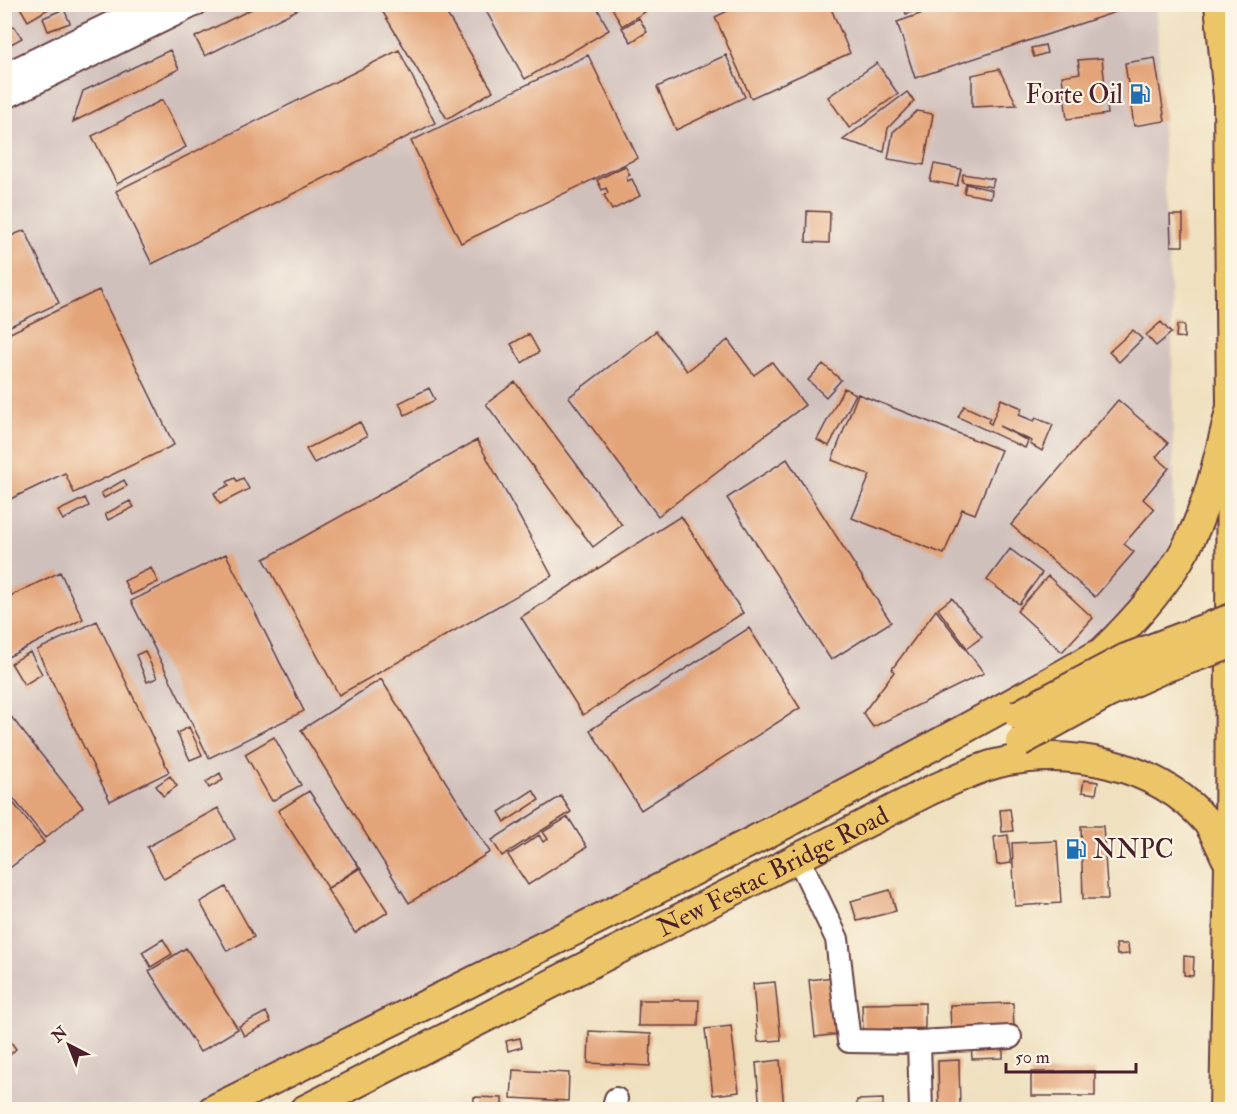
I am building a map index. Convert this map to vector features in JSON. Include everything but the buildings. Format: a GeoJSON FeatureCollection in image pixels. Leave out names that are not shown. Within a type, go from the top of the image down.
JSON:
{"type":"FeatureCollection","features":[{"type":"Feature","properties":{"kind":"main road"},"geometry":{"type":"LineString","coordinates":[[1219,4],[1228,98],[1231,407],[1229,866],[1224,1110]]}},
{"type":"Feature","properties":{"kind":"main road"},"geometry":{"type":"LineString","coordinates":[[212,1110],[643,896],[854,788],[1102,651],[1129,625],[1163,584],[1186,548],[1206,501],[1231,407]]}},
{"type":"Feature","properties":{"kind":"main road"},"geometry":{"type":"LineString","coordinates":[[657,929],[679,906],[935,776],[1019,728],[1126,658],[1233,618]]}},
{"type":"Feature","properties":{"kind":"main road"},"geometry":{"type":"LineString","coordinates":[[643,896],[674,894],[1019,728],[1107,694],[1167,667],[1233,644]]}},
{"type":"Feature","properties":{"kind":"main road","name":"New Festac Bridge Road"},"geometry":{"type":"LineString","coordinates":[[304,1110],[931,790],[995,764],[1052,757],[1089,759],[1127,770],[1164,786],[1208,823],[1229,866]]}},
{"type":"Feature","properties":{"kind":"street"},"geometry":{"type":"LineString","coordinates":[[4,75],[151,4]]}},
{"type":"Feature","properties":{"kind":"street"},"geometry":{"type":"LineString","coordinates":[[4,98],[196,4]]}},
{"type":"Feature","properties":{"kind":"street"},"geometry":{"type":"LineString","coordinates":[[799,859],[837,939],[849,1041],[919,1042],[1010,1037]]}},
{"type":"Feature","properties":{"kind":"street"},"geometry":{"type":"LineString","coordinates":[[919,1042],[921,1110]]}},
{"type":"Feature","properties":{"kind":"shaded area"},"geometry":{"type":"Polygon","coordinates":[[[5,5],[1156,5],[1172,329],[1174,539],[1136,612],[1090,661],[463,978],[192,1109],[5,1110],[5,5]]]}},
{"type":"Feature","properties":{"kind":"place","name":"Forte Oil"},"geometry":{"type":"Point","coordinates":[1140,94]}},
{"type":"Feature","properties":{"kind":"place","name":"NNPC"},"geometry":{"type":"Point","coordinates":[1076,849]}}]}
